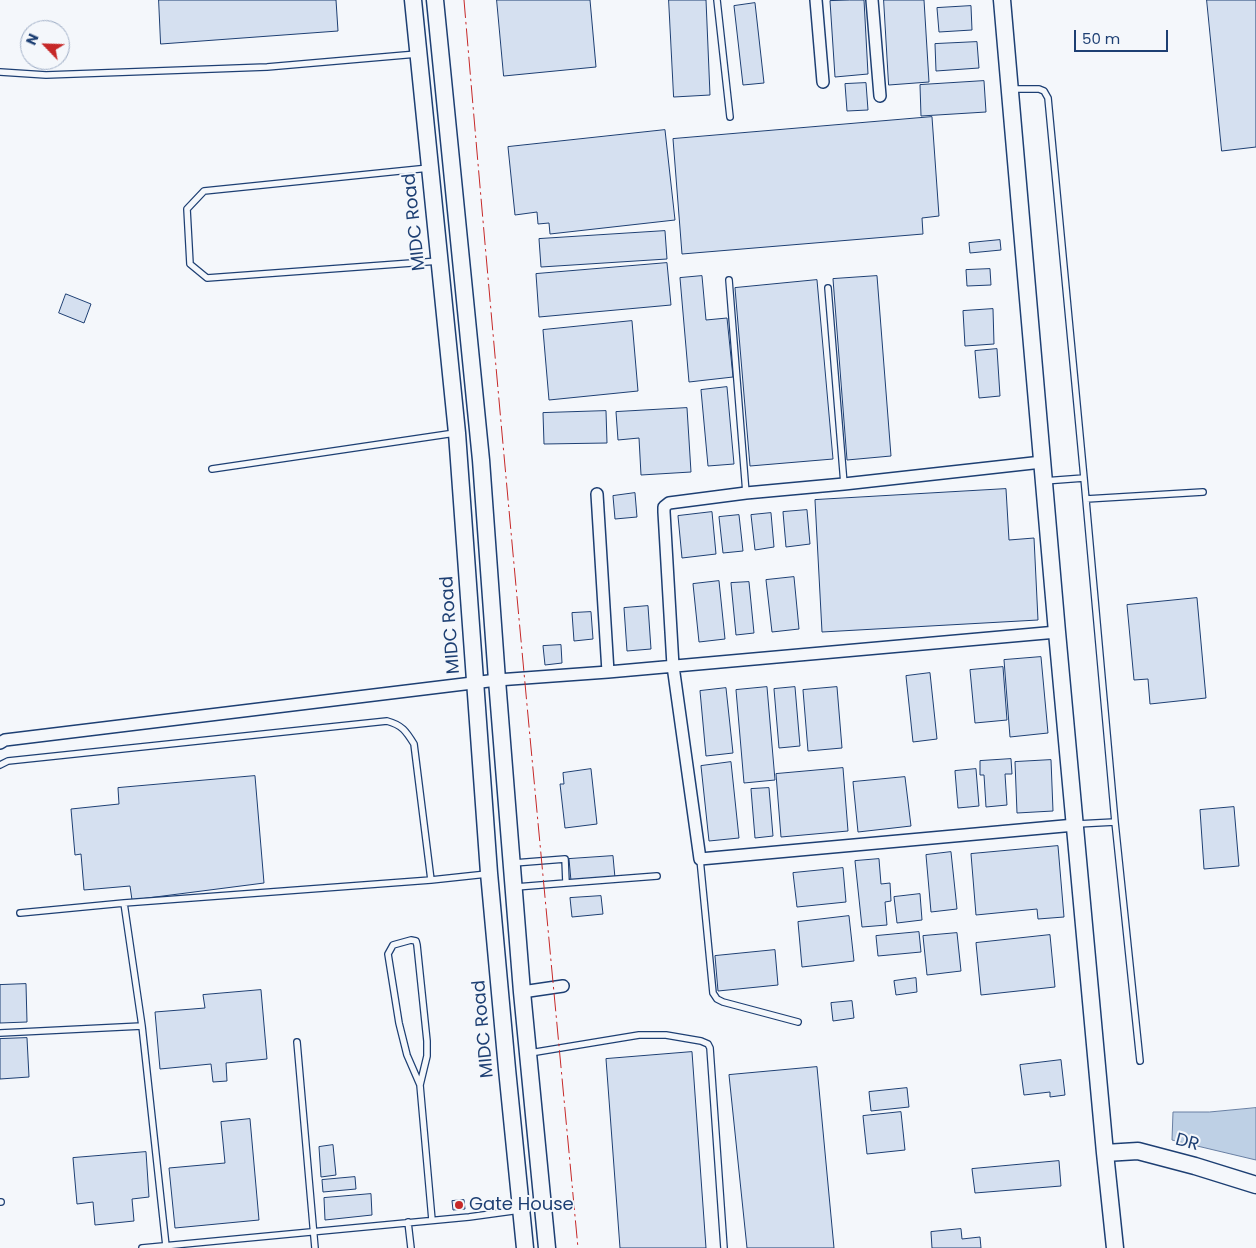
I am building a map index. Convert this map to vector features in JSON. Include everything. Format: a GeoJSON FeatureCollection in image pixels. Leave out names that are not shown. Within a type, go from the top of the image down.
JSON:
{"type":"FeatureCollection","features":[{"type":"Feature","properties":{"kind":"main road","name":"MIDC Road"},"geometry":{"type":"LineString","coordinates":[[413,0],[457,433],[490,873],[525,1248]]}},
{"type":"Feature","properties":{"kind":"main road"},"geometry":{"type":"LineString","coordinates":[[434,0],[481,460],[522,992],[547,1248]]}},
{"type":"Feature","properties":{"kind":"main road"},"geometry":{"type":"LineString","coordinates":[[1002,0],[1057,632],[1116,1248]]}},
{"type":"Feature","properties":{"kind":"main road","name":"DR"},"geometry":{"type":"LineString","coordinates":[[1106,1153],[1138,1151],[1256,1185]]}},
{"type":"Feature","properties":{"kind":"street"},"geometry":{"type":"LineString","coordinates":[[816,0],[823,82]]}},
{"type":"Feature","properties":{"kind":"street"},"geometry":{"type":"LineString","coordinates":[[872,0],[880,96]]}},
{"type":"Feature","properties":{"kind":"street"},"geometry":{"type":"LineString","coordinates":[[1042,462],[746,493],[669,503],[664,507],[664,512],[673,666],[700,859],[1075,825]]}},
{"type":"Feature","properties":{"kind":"street"},"geometry":{"type":"LineString","coordinates":[[597,494],[608,672]]}},
{"type":"Feature","properties":{"kind":"street"},"geometry":{"type":"LineString","coordinates":[[0,743],[5,740],[497,680],[608,672],[1057,632]]}},
{"type":"Feature","properties":{"kind":"street"},"geometry":{"type":"LineString","coordinates":[[522,992],[563,986]]}},
{"type":"Feature","properties":{"kind":"lane"},"geometry":{"type":"LineString","coordinates":[[717,0],[730,117]]}},
{"type":"Feature","properties":{"kind":"lane"},"geometry":{"type":"LineString","coordinates":[[0,72],[46,75],[268,67],[418,54]]}},
{"type":"Feature","properties":{"kind":"lane"},"geometry":{"type":"LineString","coordinates":[[1009,89],[1039,88],[1044,91],[1048,98],[1086,498],[1114,822],[1140,1061]]}},
{"type":"Feature","properties":{"kind":"lane"},"geometry":{"type":"LineString","coordinates":[[430,168],[204,191],[187,209],[190,264],[207,278],[439,261]]}},
{"type":"Feature","properties":{"kind":"lane"},"geometry":{"type":"LineString","coordinates":[[729,280],[746,493]]}},
{"type":"Feature","properties":{"kind":"lane"},"geometry":{"type":"LineString","coordinates":[[828,288],[844,484]]}},
{"type":"Feature","properties":{"kind":"lane"},"geometry":{"type":"LineString","coordinates":[[212,469],[457,433]]}},
{"type":"Feature","properties":{"kind":"lane"},"geometry":{"type":"LineString","coordinates":[[1044,481],[1084,478]]}},
{"type":"Feature","properties":{"kind":"lane"},"geometry":{"type":"LineString","coordinates":[[1086,498],[1203,492]]}},
{"type":"Feature","properties":{"kind":"lane"},"geometry":{"type":"LineString","coordinates":[[0,765],[8,761],[387,721],[398,724],[406,731],[414,744],[431,880]]}},
{"type":"Feature","properties":{"kind":"lane"},"geometry":{"type":"LineString","coordinates":[[1075,825],[1114,822]]}},
{"type":"Feature","properties":{"kind":"lane"},"geometry":{"type":"LineString","coordinates":[[512,864],[565,859],[566,883]]}},
{"type":"Feature","properties":{"kind":"lane"},"geometry":{"type":"LineString","coordinates":[[700,859],[713,993],[717,999],[724,1002],[798,1022]]}},
{"type":"Feature","properties":{"kind":"lane"},"geometry":{"type":"LineString","coordinates":[[20,913],[124,903],[431,880],[490,873]]}},
{"type":"Feature","properties":{"kind":"lane"},"geometry":{"type":"LineString","coordinates":[[514,887],[657,876]]}},
{"type":"Feature","properties":{"kind":"lane"},"geometry":{"type":"LineString","coordinates":[[124,903],[142,1026],[166,1246]]}},
{"type":"Feature","properties":{"kind":"lane"},"geometry":{"type":"LineString","coordinates":[[420,1085],[427,1056],[427,1041],[418,945],[416,941],[411,940],[393,945],[388,954],[399,1023],[407,1055],[420,1085],[432,1220]]}},
{"type":"Feature","properties":{"kind":"lane"},"geometry":{"type":"LineString","coordinates":[[0,1033],[142,1026]]}},
{"type":"Feature","properties":{"kind":"lane"},"geometry":{"type":"LineString","coordinates":[[528,1053],[639,1035],[666,1035],[708,1044],[710,1048],[724,1248]]}},
{"type":"Feature","properties":{"kind":"lane"},"geometry":{"type":"LineString","coordinates":[[296,1042],[315,1248]]}},
{"type":"Feature","properties":{"kind":"lane"},"geometry":{"type":"LineString","coordinates":[[142,1248],[469,1217],[522,1209]]}},
{"type":"Feature","properties":{"kind":"lane"},"geometry":{"type":"LineString","coordinates":[[408,1222],[411,1248]]}},
{"type":"Feature","properties":{"kind":"water"},"geometry":{"type":"Polygon","coordinates":[[[1256,1108],[1256,1160],[1172,1140],[1173,1112],[1209,1112],[1256,1108]]]}},
{"type":"Feature","properties":{"kind":"building"},"geometry":{"type":"Polygon","coordinates":[[[159,0],[336,0],[338,31],[161,44],[159,0]]]}},
{"type":"Feature","properties":{"kind":"building"},"geometry":{"type":"Polygon","coordinates":[[[497,0],[590,0],[596,67],[504,76],[497,0]]]}},
{"type":"Feature","properties":{"kind":"building"},"geometry":{"type":"Polygon","coordinates":[[[669,0],[706,0],[710,95],[674,97],[669,0]]]}},
{"type":"Feature","properties":{"kind":"building"},"geometry":{"type":"Polygon","coordinates":[[[864,0],[868,74],[835,77],[830,1],[864,0]]]}},
{"type":"Feature","properties":{"kind":"building"},"geometry":{"type":"Polygon","coordinates":[[[884,0],[924,0],[929,82],[889,85],[884,0]]]}},
{"type":"Feature","properties":{"kind":"building"},"geometry":{"type":"Polygon","coordinates":[[[1207,0],[1256,0],[1256,147],[1222,151],[1207,0]]]}},
{"type":"Feature","properties":{"kind":"building"},"geometry":{"type":"Polygon","coordinates":[[[755,3],[764,83],[743,85],[734,6],[755,3]]]}},
{"type":"Feature","properties":{"kind":"building"},"geometry":{"type":"Polygon","coordinates":[[[971,6],[972,30],[939,32],[937,8],[971,6]]]}},
{"type":"Feature","properties":{"kind":"building"},"geometry":{"type":"Polygon","coordinates":[[[977,42],[979,68],[936,71],[935,44],[977,42]]]}},
{"type":"Feature","properties":{"kind":"building"},"geometry":{"type":"Polygon","coordinates":[[[984,81],[986,112],[921,116],[920,85],[984,81]]]}},
{"type":"Feature","properties":{"kind":"building"},"geometry":{"type":"Polygon","coordinates":[[[866,83],[868,110],[847,111],[845,84],[866,83]]]}},
{"type":"Feature","properties":{"kind":"building"},"geometry":{"type":"Polygon","coordinates":[[[932,117],[939,216],[922,218],[923,234],[682,254],[673,139],[932,117]]]}},
{"type":"Feature","properties":{"kind":"building"},"geometry":{"type":"Polygon","coordinates":[[[665,130],[675,220],[550,234],[549,223],[538,224],[537,212],[515,215],[508,147],[665,130]]]}},
{"type":"Feature","properties":{"kind":"building"},"geometry":{"type":"Polygon","coordinates":[[[665,231],[667,259],[541,267],[539,239],[665,231]]]}},
{"type":"Feature","properties":{"kind":"building"},"geometry":{"type":"Polygon","coordinates":[[[1000,240],[1001,250],[970,253],[969,243],[1000,240]]]}},
{"type":"Feature","properties":{"kind":"building"},"geometry":{"type":"Polygon","coordinates":[[[667,263],[671,305],[539,317],[536,274],[667,263]]]}},
{"type":"Feature","properties":{"kind":"building"},"geometry":{"type":"Polygon","coordinates":[[[990,269],[991,285],[967,286],[966,270],[990,269]]]}},
{"type":"Feature","properties":{"kind":"building"},"geometry":{"type":"Polygon","coordinates":[[[702,276],[706,320],[727,318],[733,377],[689,382],[680,278],[702,276]]]}},
{"type":"Feature","properties":{"kind":"building"},"geometry":{"type":"Polygon","coordinates":[[[877,276],[891,456],[847,460],[833,279],[877,276]]]}},
{"type":"Feature","properties":{"kind":"building"},"geometry":{"type":"Polygon","coordinates":[[[817,280],[833,459],[750,466],[735,288],[817,280]]]}},
{"type":"Feature","properties":{"kind":"building"},"geometry":{"type":"Polygon","coordinates":[[[66,294],[91,304],[84,323],[59,313],[66,294]]]}},
{"type":"Feature","properties":{"kind":"building"},"geometry":{"type":"Polygon","coordinates":[[[993,309],[994,344],[965,346],[963,311],[993,309]]]}},
{"type":"Feature","properties":{"kind":"building"},"geometry":{"type":"Polygon","coordinates":[[[632,321],[638,391],[549,400],[543,330],[632,321]]]}},
{"type":"Feature","properties":{"kind":"building"},"geometry":{"type":"Polygon","coordinates":[[[997,349],[1000,396],[979,398],[975,351],[997,349]]]}},
{"type":"Feature","properties":{"kind":"building"},"geometry":{"type":"Polygon","coordinates":[[[727,387],[734,464],[708,466],[701,390],[727,387]]]}},
{"type":"Feature","properties":{"kind":"building"},"geometry":{"type":"Polygon","coordinates":[[[687,408],[691,472],[641,475],[639,438],[618,440],[616,412],[687,408]]]}},
{"type":"Feature","properties":{"kind":"building"},"geometry":{"type":"Polygon","coordinates":[[[606,411],[607,443],[544,444],[543,413],[606,411]]]}},
{"type":"Feature","properties":{"kind":"building"},"geometry":{"type":"Polygon","coordinates":[[[1006,489],[1009,540],[1034,538],[1038,620],[822,632],[815,500],[1006,489]]]}},
{"type":"Feature","properties":{"kind":"building"},"geometry":{"type":"Polygon","coordinates":[[[635,493],[637,517],[615,519],[613,496],[635,493]]]}},
{"type":"Feature","properties":{"kind":"building"},"geometry":{"type":"Polygon","coordinates":[[[807,510],[810,544],[786,547],[783,512],[807,510]]]}},
{"type":"Feature","properties":{"kind":"building"},"geometry":{"type":"Polygon","coordinates":[[[712,512],[716,554],[682,558],[678,516],[712,512]]]}},
{"type":"Feature","properties":{"kind":"building"},"geometry":{"type":"Polygon","coordinates":[[[771,513],[774,547],[755,550],[751,515],[771,513]]]}},
{"type":"Feature","properties":{"kind":"building"},"geometry":{"type":"Polygon","coordinates":[[[739,515],[743,551],[723,553],[719,517],[739,515]]]}},
{"type":"Feature","properties":{"kind":"building"},"geometry":{"type":"Polygon","coordinates":[[[794,577],[799,629],[772,632],[766,580],[794,577]]]}},
{"type":"Feature","properties":{"kind":"building"},"geometry":{"type":"Polygon","coordinates":[[[719,581],[725,639],[699,642],[693,584],[719,581]]]}},
{"type":"Feature","properties":{"kind":"building"},"geometry":{"type":"Polygon","coordinates":[[[749,582],[754,633],[736,635],[731,583],[749,582]]]}},
{"type":"Feature","properties":{"kind":"building"},"geometry":{"type":"Polygon","coordinates":[[[1197,598],[1206,698],[1150,704],[1148,679],[1134,680],[1127,605],[1197,598]]]}},
{"type":"Feature","properties":{"kind":"building"},"geometry":{"type":"Polygon","coordinates":[[[648,606],[651,649],[627,651],[624,608],[648,606]]]}},
{"type":"Feature","properties":{"kind":"building"},"geometry":{"type":"Polygon","coordinates":[[[591,612],[593,639],[574,641],[572,613],[591,612]]]}},
{"type":"Feature","properties":{"kind":"building"},"geometry":{"type":"Polygon","coordinates":[[[561,645],[562,663],[545,665],[543,646],[561,645]]]}},
{"type":"Feature","properties":{"kind":"building"},"geometry":{"type":"Polygon","coordinates":[[[1041,657],[1048,733],[1010,737],[1004,660],[1041,657]]]}},
{"type":"Feature","properties":{"kind":"building"},"geometry":{"type":"Polygon","coordinates":[[[1003,667],[1007,720],[975,723],[970,670],[1003,667]]]}},
{"type":"Feature","properties":{"kind":"building"},"geometry":{"type":"Polygon","coordinates":[[[930,673],[937,739],[913,742],[906,676],[930,673]]]}},
{"type":"Feature","properties":{"kind":"building"},"geometry":{"type":"Polygon","coordinates":[[[767,687],[775,780],[744,783],[736,690],[767,687]]]}},
{"type":"Feature","properties":{"kind":"building"},"geometry":{"type":"Polygon","coordinates":[[[795,687],[800,746],[779,748],[774,689],[795,687]]]}},
{"type":"Feature","properties":{"kind":"building"},"geometry":{"type":"Polygon","coordinates":[[[837,687],[842,748],[808,751],[803,690],[837,687]]]}},
{"type":"Feature","properties":{"kind":"building"},"geometry":{"type":"Polygon","coordinates":[[[726,688],[733,753],[706,756],[700,691],[726,688]]]}},
{"type":"Feature","properties":{"kind":"building"},"geometry":{"type":"Polygon","coordinates":[[[1011,759],[1012,774],[1005,774],[1007,805],[986,807],[984,775],[980,775],[980,761],[1011,759]]]}},
{"type":"Feature","properties":{"kind":"building"},"geometry":{"type":"Polygon","coordinates":[[[1051,760],[1053,811],[1017,813],[1015,762],[1051,760]]]}},
{"type":"Feature","properties":{"kind":"building"},"geometry":{"type":"Polygon","coordinates":[[[731,762],[739,838],[709,841],[701,766],[731,762]]]}},
{"type":"Feature","properties":{"kind":"building"},"geometry":{"type":"Polygon","coordinates":[[[843,768],[848,831],[781,837],[776,774],[843,768]]]}},
{"type":"Feature","properties":{"kind":"building"},"geometry":{"type":"Polygon","coordinates":[[[591,769],[597,824],[565,828],[560,784],[564,784],[563,773],[591,769]]]}},
{"type":"Feature","properties":{"kind":"building"},"geometry":{"type":"Polygon","coordinates":[[[976,769],[979,806],[958,808],[955,771],[976,769]]]}},
{"type":"Feature","properties":{"kind":"building"},"geometry":{"type":"Polygon","coordinates":[[[255,776],[264,883],[132,900],[130,886],[84,890],[81,854],[75,855],[71,809],[119,804],[118,788],[255,776]]]}},
{"type":"Feature","properties":{"kind":"building"},"geometry":{"type":"Polygon","coordinates":[[[905,777],[911,826],[858,832],[853,782],[905,777]]]}},
{"type":"Feature","properties":{"kind":"building"},"geometry":{"type":"Polygon","coordinates":[[[769,788],[773,836],[755,838],[751,789],[769,788]]]}},
{"type":"Feature","properties":{"kind":"building"},"geometry":{"type":"Polygon","coordinates":[[[1234,807],[1239,866],[1204,869],[1200,810],[1234,807]]]}},
{"type":"Feature","properties":{"kind":"building"},"geometry":{"type":"Polygon","coordinates":[[[1058,846],[1064,917],[1038,919],[1037,909],[976,915],[971,854],[1058,846]]]}},
{"type":"Feature","properties":{"kind":"building"},"geometry":{"type":"Polygon","coordinates":[[[951,852],[957,909],[931,912],[926,855],[951,852]]]}},
{"type":"Feature","properties":{"kind":"building"},"geometry":{"type":"Polygon","coordinates":[[[613,856],[615,878],[571,881],[569,859],[613,856]]]}},
{"type":"Feature","properties":{"kind":"building"},"geometry":{"type":"Polygon","coordinates":[[[879,859],[881,884],[890,883],[891,901],[885,902],[887,925],[862,927],[855,861],[879,859]]]}},
{"type":"Feature","properties":{"kind":"building"},"geometry":{"type":"Polygon","coordinates":[[[843,868],[846,902],[797,907],[793,873],[843,868]]]}},
{"type":"Feature","properties":{"kind":"building"},"geometry":{"type":"Polygon","coordinates":[[[920,894],[922,920],[897,923],[894,897],[920,894]]]}},
{"type":"Feature","properties":{"kind":"building"},"geometry":{"type":"Polygon","coordinates":[[[601,896],[603,914],[572,917],[570,898],[601,896]]]}},
{"type":"Feature","properties":{"kind":"building"},"geometry":{"type":"Polygon","coordinates":[[[849,916],[854,961],[802,967],[798,922],[849,916]]]}},
{"type":"Feature","properties":{"kind":"building"},"geometry":{"type":"Polygon","coordinates":[[[919,932],[921,952],[878,956],[876,936],[919,932]]]}},
{"type":"Feature","properties":{"kind":"building"},"geometry":{"type":"Polygon","coordinates":[[[957,933],[961,971],[927,975],[923,936],[957,933]]]}},
{"type":"Feature","properties":{"kind":"building"},"geometry":{"type":"Polygon","coordinates":[[[1050,935],[1055,987],[981,995],[976,943],[1050,935]]]}},
{"type":"Feature","properties":{"kind":"building"},"geometry":{"type":"Polygon","coordinates":[[[775,950],[778,985],[718,991],[715,956],[775,950]]]}},
{"type":"Feature","properties":{"kind":"building"},"geometry":{"type":"Polygon","coordinates":[[[916,978],[917,992],[896,995],[894,981],[916,978]]]}},
{"type":"Feature","properties":{"kind":"building"},"geometry":{"type":"Polygon","coordinates":[[[26,984],[27,1022],[0,1023],[0,985],[26,984]]]}},
{"type":"Feature","properties":{"kind":"building"},"geometry":{"type":"Polygon","coordinates":[[[261,990],[267,1059],[226,1063],[227,1081],[213,1082],[211,1064],[160,1069],[155,1012],[205,1008],[203,995],[261,990]]]}},
{"type":"Feature","properties":{"kind":"building"},"geometry":{"type":"Polygon","coordinates":[[[852,1001],[854,1018],[833,1021],[831,1003],[852,1001]]]}},
{"type":"Feature","properties":{"kind":"building"},"geometry":{"type":"Polygon","coordinates":[[[27,1038],[29,1077],[0,1079],[0,1039],[27,1038]]]}},
{"type":"Feature","properties":{"kind":"building"},"geometry":{"type":"Polygon","coordinates":[[[692,1052],[706,1248],[620,1248],[606,1059],[692,1052]]]}},
{"type":"Feature","properties":{"kind":"building"},"geometry":{"type":"Polygon","coordinates":[[[1061,1060],[1065,1095],[1050,1097],[1050,1092],[1024,1095],[1020,1065],[1061,1060]]]}},
{"type":"Feature","properties":{"kind":"building"},"geometry":{"type":"Polygon","coordinates":[[[817,1067],[834,1248],[747,1248],[729,1075],[817,1067]]]}},
{"type":"Feature","properties":{"kind":"building"},"geometry":{"type":"Polygon","coordinates":[[[907,1088],[909,1107],[871,1111],[869,1092],[907,1088]]]}},
{"type":"Feature","properties":{"kind":"building"},"geometry":{"type":"Polygon","coordinates":[[[901,1112],[905,1150],[867,1154],[863,1116],[901,1112]]]}},
{"type":"Feature","properties":{"kind":"building"},"geometry":{"type":"Polygon","coordinates":[[[250,1119],[259,1220],[175,1228],[169,1168],[225,1163],[221,1122],[250,1119]]]}},
{"type":"Feature","properties":{"kind":"building"},"geometry":{"type":"Polygon","coordinates":[[[333,1145],[336,1175],[321,1177],[319,1147],[333,1145]]]}},
{"type":"Feature","properties":{"kind":"building"},"geometry":{"type":"Polygon","coordinates":[[[146,1152],[149,1197],[132,1199],[134,1221],[95,1225],[93,1202],[77,1204],[73,1158],[146,1152]]]}},
{"type":"Feature","properties":{"kind":"building"},"geometry":{"type":"Polygon","coordinates":[[[1059,1161],[1061,1186],[975,1193],[972,1169],[1059,1161]]]}},
{"type":"Feature","properties":{"kind":"building"},"geometry":{"type":"Polygon","coordinates":[[[355,1177],[356,1189],[323,1192],[322,1180],[355,1177]]]}},
{"type":"Feature","properties":{"kind":"building"},"geometry":{"type":"Polygon","coordinates":[[[371,1194],[372,1215],[325,1220],[324,1198],[371,1194]]]}},
{"type":"Feature","properties":{"kind":"building","name":"Gate House"},"geometry":{"type":"Polygon","coordinates":[[[464,1200],[465,1209],[453,1210],[452,1201],[464,1200]]]}},
{"type":"Feature","properties":{"kind":"building"},"geometry":{"type":"Polygon","coordinates":[[[961,1229],[962,1239],[980,1237],[981,1248],[932,1248],[931,1232],[961,1229]]]}},
{"type":"Feature","properties":{"kind":"power"},"geometry":{"type":"LineString","coordinates":[[464,0],[505,468],[578,1248]]}},
{"type":"Feature","properties":{"kind":"place","name":"Gate House"},"geometry":{"type":"Point","coordinates":[459,1205]}}]}
